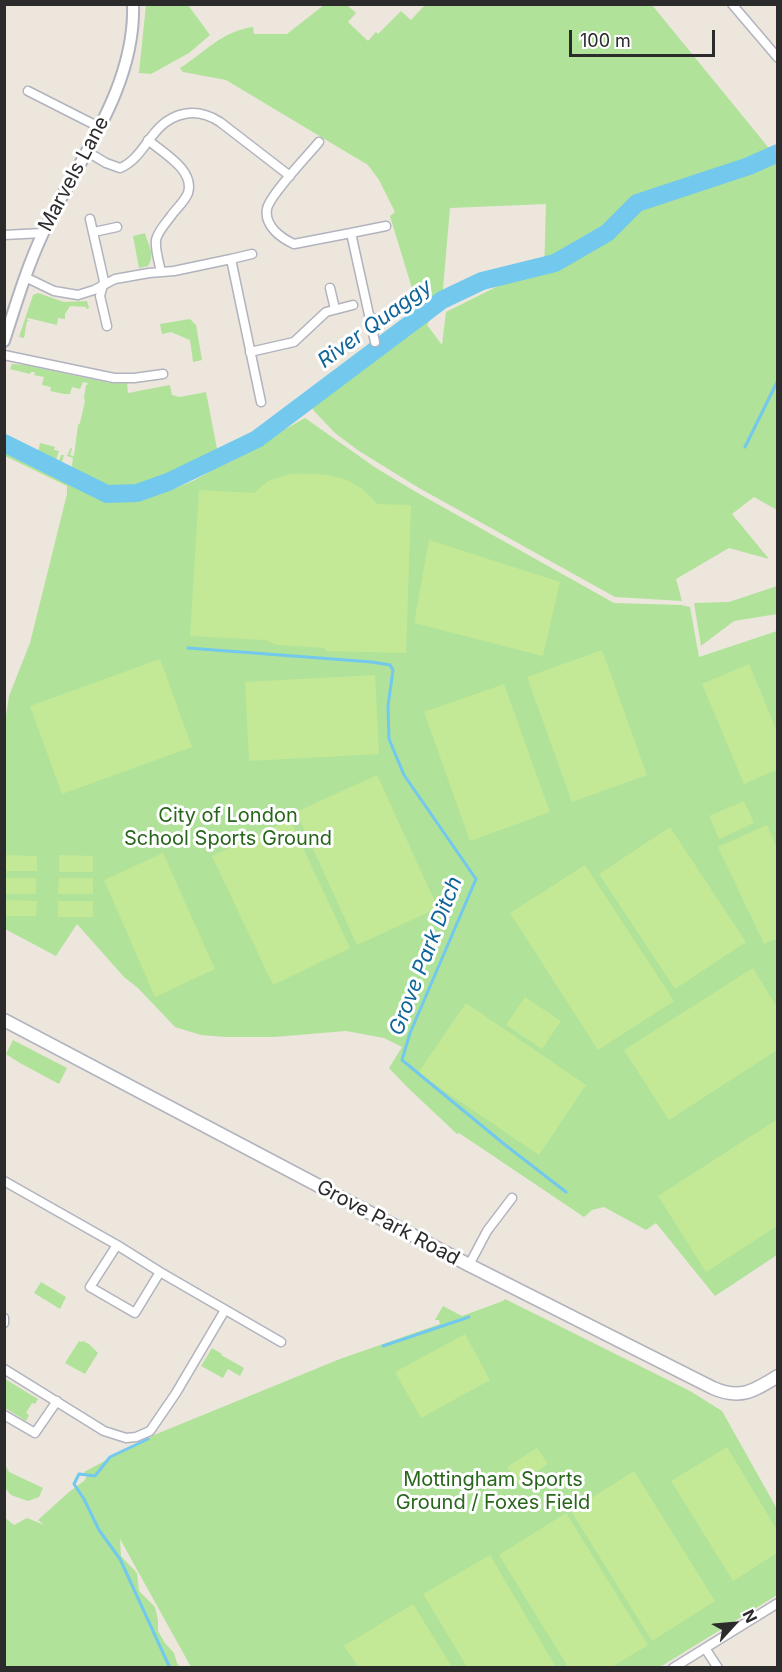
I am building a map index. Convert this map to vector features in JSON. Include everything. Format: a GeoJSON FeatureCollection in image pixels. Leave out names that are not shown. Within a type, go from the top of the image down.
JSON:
{"type":"FeatureCollection","features":[{"type":"Feature","properties":{"kind":"main road","name":"Grove Park Road"},"geometry":{"type":"LineString","coordinates":[[4,1020],[469,1265],[724,1393],[738,1394],[751,1391],[777,1376]]}},
{"type":"Feature","properties":{"kind":"street","name":"Marvels Lane"},"geometry":{"type":"LineString","coordinates":[[4,341],[25,277],[43,233],[99,127],[122,77],[132,31],[133,4]]}},
{"type":"Feature","properties":{"kind":"street"},"geometry":{"type":"LineString","coordinates":[[732,4],[777,58]]}},
{"type":"Feature","properties":{"kind":"street"},"geometry":{"type":"LineString","coordinates":[[28,91],[99,127]]}},
{"type":"Feature","properties":{"kind":"street"},"geometry":{"type":"LineString","coordinates":[[86,151],[120,168],[132,161],[164,123],[188,113],[205,115],[213,117],[234,132],[290,176]]}},
{"type":"Feature","properties":{"kind":"street"},"geometry":{"type":"LineString","coordinates":[[148,140],[182,169],[188,182],[187,196],[157,237],[156,246],[161,272]]}},
{"type":"Feature","properties":{"kind":"street"},"geometry":{"type":"LineString","coordinates":[[319,142],[267,207],[269,222],[275,231],[288,241],[297,244],[386,226]]}},
{"type":"Feature","properties":{"kind":"street"},"geometry":{"type":"LineString","coordinates":[[90,219],[104,281],[100,296],[107,326]]}},
{"type":"Feature","properties":{"kind":"street"},"geometry":{"type":"LineString","coordinates":[[94,232],[117,227]]}},
{"type":"Feature","properties":{"kind":"street"},"geometry":{"type":"LineString","coordinates":[[4,235],[43,233]]}},
{"type":"Feature","properties":{"kind":"street"},"geometry":{"type":"LineString","coordinates":[[351,233],[375,342]]}},
{"type":"Feature","properties":{"kind":"street"},"geometry":{"type":"LineString","coordinates":[[25,277],[54,291],[73,295],[85,294],[115,279],[252,254]]}},
{"type":"Feature","properties":{"kind":"street"},"geometry":{"type":"LineString","coordinates":[[231,259],[261,402]]}},
{"type":"Feature","properties":{"kind":"street"},"geometry":{"type":"LineString","coordinates":[[330,288],[335,309]]}},
{"type":"Feature","properties":{"kind":"street"},"geometry":{"type":"LineString","coordinates":[[250,352],[294,342],[323,314],[353,305]]}},
{"type":"Feature","properties":{"kind":"street"},"geometry":{"type":"LineString","coordinates":[[371,320],[397,313]]}},
{"type":"Feature","properties":{"kind":"street"},"geometry":{"type":"LineString","coordinates":[[4,355],[119,378],[141,378],[163,374]]}},
{"type":"Feature","properties":{"kind":"street"},"geometry":{"type":"LineString","coordinates":[[4,1181],[281,1342]]}},
{"type":"Feature","properties":{"kind":"street"},"geometry":{"type":"LineString","coordinates":[[469,1265],[487,1231],[512,1198]]}},
{"type":"Feature","properties":{"kind":"street"},"geometry":{"type":"LineString","coordinates":[[117,1245],[90,1287],[135,1313],[160,1272]]}},
{"type":"Feature","properties":{"kind":"street"},"geometry":{"type":"LineString","coordinates":[[4,1369],[111,1434],[126,1438],[144,1435],[150,1431],[176,1393],[225,1311]]}},
{"type":"Feature","properties":{"kind":"street"},"geometry":{"type":"LineString","coordinates":[[4,1318],[4,1323]]}},
{"type":"Feature","properties":{"kind":"street"},"geometry":{"type":"LineString","coordinates":[[4,1415],[35,1433],[57,1401]]}},
{"type":"Feature","properties":{"kind":"street"},"geometry":{"type":"LineString","coordinates":[[674,1668],[777,1604]]}},
{"type":"Feature","properties":{"kind":"street"},"geometry":{"type":"LineString","coordinates":[[705,1648],[718,1668]]}},
{"type":"Feature","properties":{"kind":"green space"},"geometry":{"type":"Polygon","coordinates":[[[146,5],[188,5],[210,35],[189,53],[151,74],[139,73],[146,5]]]}},
{"type":"Feature","properties":{"kind":"green space"},"geometry":{"type":"Polygon","coordinates":[[[324,5],[347,5],[356,13],[348,22],[368,41],[401,11],[411,20],[425,5],[652,5],[768,147],[777,149],[777,510],[754,497],[732,514],[769,559],[729,548],[676,579],[682,601],[615,597],[419,488],[359,451],[335,433],[314,411],[309,403],[440,301],[418,308],[390,216],[395,212],[379,180],[368,165],[226,80],[183,72],[180,68],[231,33],[253,27],[254,34],[287,34],[324,5]],[[546,204],[450,208],[442,300],[427,325],[442,345],[446,312],[502,284],[544,274],[546,204]]]}},
{"type":"Feature","properties":{"kind":"green space"},"geometry":{"type":"Polygon","coordinates":[[[145,233],[151,257],[148,266],[139,268],[133,236],[145,233]]]}},
{"type":"Feature","properties":{"kind":"green space"},"geometry":{"type":"Polygon","coordinates":[[[38,293],[64,302],[87,301],[89,308],[70,306],[65,319],[58,318],[57,325],[28,318],[27,320],[30,321],[27,321],[24,338],[19,337],[33,295],[38,293]]]}},
{"type":"Feature","properties":{"kind":"green space"},"geometry":{"type":"Polygon","coordinates":[[[190,319],[196,325],[202,360],[193,362],[190,340],[171,332],[162,334],[160,324],[190,319]]]}},
{"type":"Feature","properties":{"kind":"green space"},"geometry":{"type":"Polygon","coordinates":[[[12,364],[110,383],[127,383],[128,393],[170,385],[172,395],[180,397],[206,392],[218,454],[180,475],[151,486],[122,492],[100,488],[71,473],[73,458],[67,456],[71,447],[70,455],[74,456],[78,425],[88,383],[83,382],[80,389],[72,387],[70,394],[50,391],[51,387],[42,385],[44,377],[34,375],[35,372],[30,374],[10,369],[12,364]]]}},
{"type":"Feature","properties":{"kind":"green space","name":"City of London School Sports Ground"},"geometry":{"type":"Polygon","coordinates":[[[305,418],[376,468],[416,492],[614,603],[690,607],[699,657],[777,631],[777,1255],[715,1296],[656,1223],[646,1230],[604,1207],[592,1210],[584,1217],[459,1133],[457,1134],[389,1068],[402,1047],[384,1038],[346,1031],[274,1037],[201,1035],[175,1027],[138,988],[124,977],[77,924],[56,956],[5,929],[4,730],[9,696],[30,643],[67,494],[67,486],[5,456],[4,447],[107,496],[137,496],[139,499],[175,485],[176,488],[193,481],[305,418]]]}},
{"type":"Feature","properties":{"kind":"green space"},"geometry":{"type":"Polygon","coordinates":[[[40,443],[55,447],[54,450],[59,451],[56,460],[59,461],[61,455],[64,455],[60,469],[37,457],[40,443]]]}},
{"type":"Feature","properties":{"kind":"green space"},"geometry":{"type":"Polygon","coordinates":[[[289,474],[338,477],[359,487],[377,504],[411,505],[406,653],[325,651],[325,648],[277,645],[265,640],[190,636],[199,490],[254,493],[268,481],[289,474]]]}},
{"type":"Feature","properties":{"kind":"green space"},"geometry":{"type":"Polygon","coordinates":[[[429,540],[560,582],[543,656],[414,623],[429,540]]]}},
{"type":"Feature","properties":{"kind":"green space"},"geometry":{"type":"Polygon","coordinates":[[[777,586],[777,614],[734,621],[701,646],[694,603],[729,602],[777,586]]]}},
{"type":"Feature","properties":{"kind":"green space"},"geometry":{"type":"Polygon","coordinates":[[[602,650],[647,775],[572,802],[527,677],[602,650]]]}},
{"type":"Feature","properties":{"kind":"green space"},"geometry":{"type":"Polygon","coordinates":[[[160,659],[192,747],[62,794],[30,706],[160,659]]]}},
{"type":"Feature","properties":{"kind":"green space"},"geometry":{"type":"Polygon","coordinates":[[[749,664],[777,731],[778,769],[744,784],[702,684],[749,664]]]}},
{"type":"Feature","properties":{"kind":"green space"},"geometry":{"type":"Polygon","coordinates":[[[375,675],[379,754],[249,761],[245,682],[375,675]]]}},
{"type":"Feature","properties":{"kind":"green space"},"geometry":{"type":"Polygon","coordinates":[[[504,684],[550,812],[470,841],[424,712],[504,684]]]}},
{"type":"Feature","properties":{"kind":"green space"},"geometry":{"type":"Polygon","coordinates":[[[377,775],[438,908],[357,945],[296,812],[377,775]]]}},
{"type":"Feature","properties":{"kind":"green space"},"geometry":{"type":"Polygon","coordinates":[[[744,801],[754,823],[719,839],[709,816],[744,801]]]}},
{"type":"Feature","properties":{"kind":"green space"},"geometry":{"type":"Polygon","coordinates":[[[290,820],[350,948],[273,985],[212,856],[290,820]]]}},
{"type":"Feature","properties":{"kind":"green space"},"geometry":{"type":"Polygon","coordinates":[[[767,825],[777,848],[778,938],[764,944],[718,847],[767,825]]]}},
{"type":"Feature","properties":{"kind":"green space"},"geometry":{"type":"Polygon","coordinates":[[[670,827],[746,942],[675,989],[599,874],[670,827]]]}},
{"type":"Feature","properties":{"kind":"green space"},"geometry":{"type":"Polygon","coordinates":[[[163,853],[215,969],[155,997],[104,880],[163,853]]]}},
{"type":"Feature","properties":{"kind":"green space"},"geometry":{"type":"Polygon","coordinates":[[[5,855],[37,856],[37,871],[5,871],[5,855]]]}},
{"type":"Feature","properties":{"kind":"green space"},"geometry":{"type":"Polygon","coordinates":[[[59,855],[93,856],[93,872],[59,872],[59,855]]]}},
{"type":"Feature","properties":{"kind":"green space"},"geometry":{"type":"Polygon","coordinates":[[[585,865],[674,1001],[598,1050],[510,913],[585,865]]]}},
{"type":"Feature","properties":{"kind":"green space"},"geometry":{"type":"Polygon","coordinates":[[[5,878],[36,878],[36,894],[5,894],[5,878]]]}},
{"type":"Feature","properties":{"kind":"green space"},"geometry":{"type":"Polygon","coordinates":[[[59,878],[93,878],[93,894],[58,894],[59,878]]]}},
{"type":"Feature","properties":{"kind":"green space"},"geometry":{"type":"Polygon","coordinates":[[[5,900],[37,901],[36,916],[5,916],[5,900]]]}},
{"type":"Feature","properties":{"kind":"green space"},"geometry":{"type":"Polygon","coordinates":[[[58,901],[93,901],[93,917],[58,917],[58,901]]]}},
{"type":"Feature","properties":{"kind":"green space"},"geometry":{"type":"Polygon","coordinates":[[[753,968],[777,1007],[777,1050],[669,1120],[624,1050],[753,968]]]}},
{"type":"Feature","properties":{"kind":"green space"},"geometry":{"type":"Polygon","coordinates":[[[525,997],[561,1021],[542,1049],[506,1025],[525,997]]]}},
{"type":"Feature","properties":{"kind":"green space"},"geometry":{"type":"Polygon","coordinates":[[[466,1003],[586,1085],[539,1155],[418,1073],[466,1003]]]}},
{"type":"Feature","properties":{"kind":"green space"},"geometry":{"type":"Polygon","coordinates":[[[13,1040],[67,1068],[59,1084],[6,1054],[13,1040]]]}},
{"type":"Feature","properties":{"kind":"green space"},"geometry":{"type":"Polygon","coordinates":[[[776,1120],[778,1121],[777,1226],[706,1272],[658,1196],[776,1120]]]}},
{"type":"Feature","properties":{"kind":"green space"},"geometry":{"type":"Polygon","coordinates":[[[41,1282],[66,1297],[60,1309],[34,1293],[41,1282]]]}},
{"type":"Feature","properties":{"kind":"green space","name":"Mottingham Sports Ground / Foxes Field"},"geometry":{"type":"Polygon","coordinates":[[[505,1299],[690,1391],[722,1411],[777,1509],[777,1595],[660,1667],[191,1667],[120,1539],[121,1556],[137,1573],[139,1591],[155,1607],[158,1631],[174,1653],[180,1667],[5,1667],[4,1517],[14,1525],[27,1518],[44,1525],[38,1520],[84,1481],[87,1476],[84,1472],[154,1435],[340,1359],[440,1324],[439,1320],[435,1320],[443,1306],[462,1316],[505,1299]]]}},
{"type":"Feature","properties":{"kind":"green space"},"geometry":{"type":"Polygon","coordinates":[[[465,1334],[490,1380],[421,1418],[395,1372],[465,1334]]]}},
{"type":"Feature","properties":{"kind":"green space"},"geometry":{"type":"Polygon","coordinates":[[[79,1341],[89,1344],[98,1353],[85,1374],[65,1363],[79,1341]]]}},
{"type":"Feature","properties":{"kind":"green space"},"geometry":{"type":"Polygon","coordinates":[[[212,1348],[244,1368],[240,1376],[228,1369],[223,1378],[201,1366],[212,1348]]]}},
{"type":"Feature","properties":{"kind":"green space"},"geometry":{"type":"Polygon","coordinates":[[[5,1379],[38,1399],[35,1404],[32,1403],[26,1413],[29,1415],[26,1421],[5,1408],[5,1379]]]}},
{"type":"Feature","properties":{"kind":"green space"},"geometry":{"type":"Polygon","coordinates":[[[727,1447],[777,1530],[777,1553],[733,1581],[671,1481],[727,1447]]]}},
{"type":"Feature","properties":{"kind":"green space"},"geometry":{"type":"Polygon","coordinates":[[[537,1448],[548,1464],[518,1483],[507,1467],[537,1448]]]}},
{"type":"Feature","properties":{"kind":"green space"},"geometry":{"type":"Polygon","coordinates":[[[4,1462],[9,1472],[43,1488],[39,1497],[28,1501],[11,1495],[5,1488],[4,1462]]]}},
{"type":"Feature","properties":{"kind":"green space"},"geometry":{"type":"Polygon","coordinates":[[[634,1471],[715,1601],[652,1641],[571,1511],[634,1471]]]}},
{"type":"Feature","properties":{"kind":"green space"},"geometry":{"type":"Polygon","coordinates":[[[566,1513],[648,1645],[612,1667],[568,1667],[499,1555],[566,1513]]]}},
{"type":"Feature","properties":{"kind":"green space"},"geometry":{"type":"Polygon","coordinates":[[[490,1555],[556,1667],[467,1667],[423,1594],[490,1555]]]}},
{"type":"Feature","properties":{"kind":"green space"},"geometry":{"type":"Polygon","coordinates":[[[413,1604],[452,1667],[358,1667],[344,1646],[413,1604]]]}},
{"type":"Feature","properties":{"kind":"waterway","name":"River Quaggy"},"geometry":{"type":"LineString","coordinates":[[4,443],[107,494],[137,493],[168,482],[257,439],[442,300],[482,281],[555,263],[607,233],[637,203],[749,166],[778,153]]}},
{"type":"Feature","properties":{"kind":"waterway"},"geometry":{"type":"LineString","coordinates":[[745,447],[778,380]]}},
{"type":"Feature","properties":{"kind":"waterway","name":"River Quaggy"},"geometry":{"type":"LineString","coordinates":[[193,476],[197,468]]}},
{"type":"Feature","properties":{"kind":"waterway","name":"Grove Park Ditch"},"geometry":{"type":"LineString","coordinates":[[188,648],[390,665],[393,670],[388,706],[389,739],[404,775],[476,879],[410,1033],[402,1060],[566,1192]]}},
{"type":"Feature","properties":{"kind":"waterway","name":"Grove Park Ditch"},"geometry":{"type":"LineString","coordinates":[[383,1346],[469,1317]]}},
{"type":"Feature","properties":{"kind":"waterway","name":"Grove Park Ditch"},"geometry":{"type":"LineString","coordinates":[[148,1439],[110,1457],[95,1476],[79,1474],[74,1484],[99,1530],[120,1559],[170,1668]]}}]}
